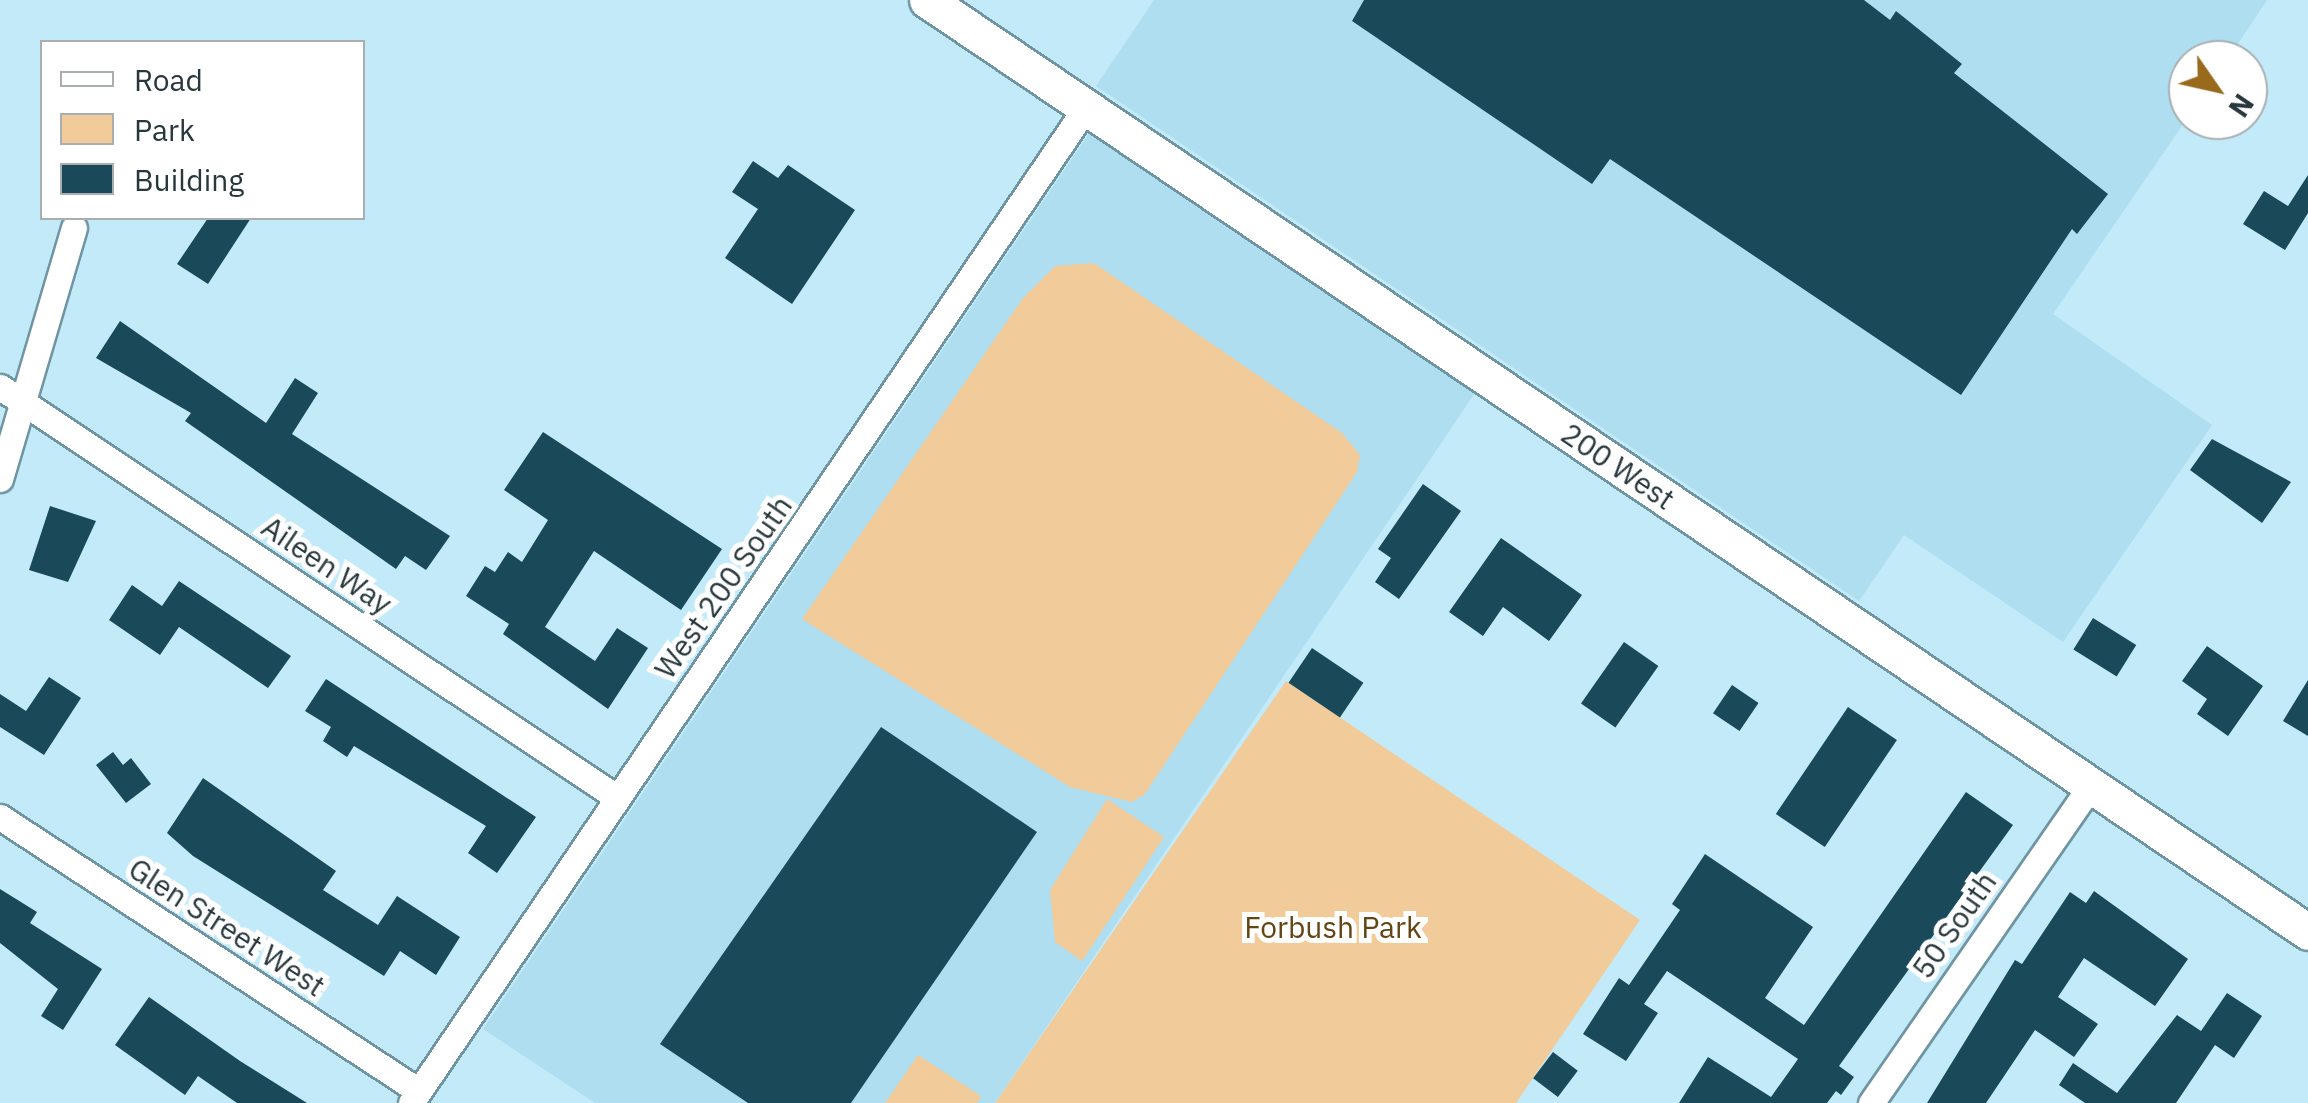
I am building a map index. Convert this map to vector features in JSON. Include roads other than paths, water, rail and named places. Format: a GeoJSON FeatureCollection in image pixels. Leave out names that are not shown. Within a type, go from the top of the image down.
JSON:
{"type":"FeatureCollection","features":[{"type":"Feature","properties":{"kind":"main road","name":"200 West"},"geometry":{"type":"LineString","coordinates":[[927,0],[2308,932]]}},
{"type":"Feature","properties":{"kind":"street","name":"West 200 South"},"geometry":{"type":"LineString","coordinates":[[414,1097],[1086,107]]}},
{"type":"Feature","properties":{"kind":"street"},"geometry":{"type":"LineString","coordinates":[[0,479],[11,394],[74,228]]}},
{"type":"Feature","properties":{"kind":"street","name":"Aileen Way"},"geometry":{"type":"LineString","coordinates":[[11,394],[618,798]]}},
{"type":"Feature","properties":{"kind":"street","name":"50 South"},"geometry":{"type":"LineString","coordinates":[[1871,1103],[2090,785]]}},
{"type":"Feature","properties":{"kind":"street","name":"Glen Street West"},"geometry":{"type":"LineString","coordinates":[[0,817],[414,1097]]}},
{"type":"Feature","properties":{"kind":"park label","name":"Forbush Park"},"geometry":{"type":"Point","coordinates":[1333,927]}}]}
